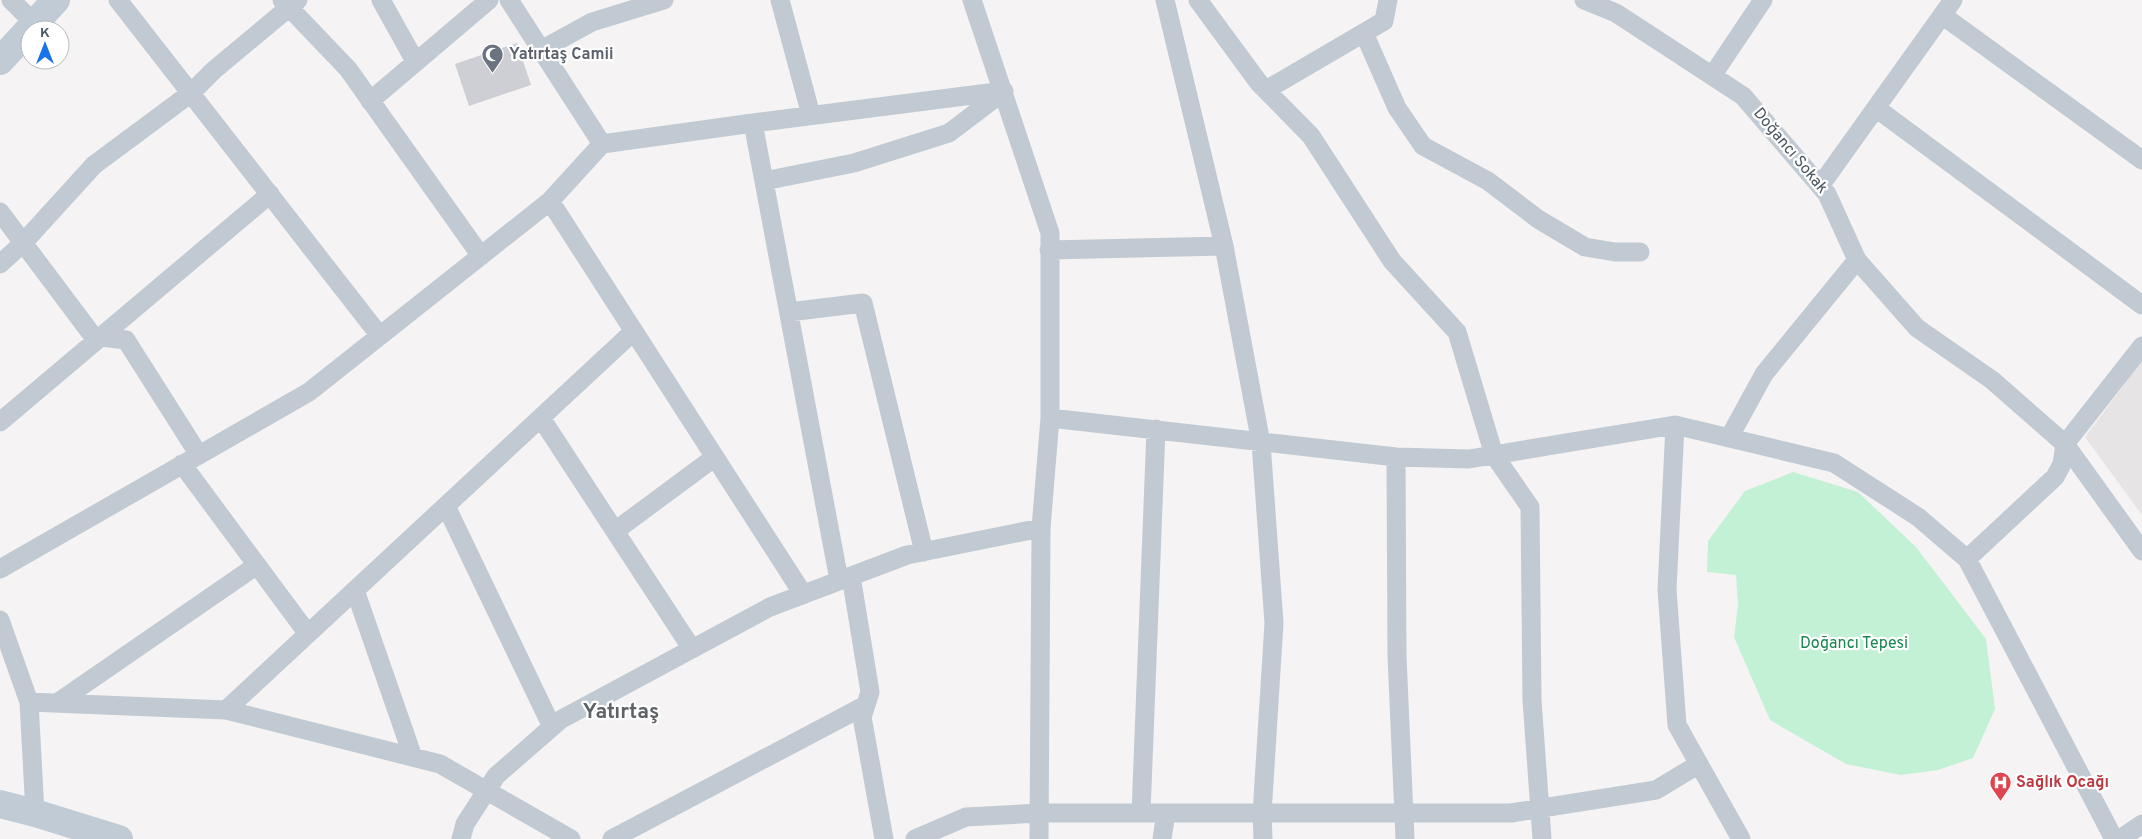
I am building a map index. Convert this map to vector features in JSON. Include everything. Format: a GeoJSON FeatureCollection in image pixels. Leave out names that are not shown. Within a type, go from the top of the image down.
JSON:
{"type":"FeatureCollection","features":[{"type":"Feature","properties":{"kind":"street"},"geometry":{"type":"LineString","coordinates":[[11,0],[31,20]]}},
{"type":"Feature","properties":{"kind":"street"},"geometry":{"type":"LineString","coordinates":[[37,20],[56,0]]}},
{"type":"Feature","properties":{"kind":"street"},"geometry":{"type":"LineString","coordinates":[[118,0],[380,336]]}},
{"type":"Feature","properties":{"kind":"street"},"geometry":{"type":"LineString","coordinates":[[381,0],[415,61]]}},
{"type":"Feature","properties":{"kind":"street"},"geometry":{"type":"LineString","coordinates":[[370,101],[489,0]]}},
{"type":"Feature","properties":{"kind":"street"},"geometry":{"type":"LineString","coordinates":[[509,0],[602,144]]}},
{"type":"Feature","properties":{"kind":"street"},"geometry":{"type":"LineString","coordinates":[[541,50],[592,22],[664,0]]}},
{"type":"Feature","properties":{"kind":"street"},"geometry":{"type":"LineString","coordinates":[[780,0],[811,115]]}},
{"type":"Feature","properties":{"kind":"street"},"geometry":{"type":"LineString","coordinates":[[972,0],[1050,233],[1050,418],[1041,528],[1039,839]]}},
{"type":"Feature","properties":{"kind":"street"},"geometry":{"type":"LineString","coordinates":[[1165,0],[1224,246],[1261,443],[1274,623],[1262,814],[1263,839]]}},
{"type":"Feature","properties":{"kind":"street"},"geometry":{"type":"LineString","coordinates":[[1198,0],[1266,90],[1312,136],[1392,261],[1457,332],[1494,455],[1530,507],[1532,700],[1542,839]]}},
{"type":"Feature","properties":{"kind":"street"},"geometry":{"type":"LineString","coordinates":[[1266,90],[1384,21],[1388,0]]}},
{"type":"Feature","properties":{"kind":"street"},"geometry":{"type":"LineString","coordinates":[[1712,76],[1762,0]]}},
{"type":"Feature","properties":{"kind":"street"},"geometry":{"type":"LineString","coordinates":[[1820,186],[1953,0]]}},
{"type":"Feature","properties":{"kind":"street","name":"Doğancı Sokak"},"geometry":{"type":"LineString","coordinates":[[1589,1],[1616,13],[1743,96],[1826,194],[1857,260],[1917,328],[1992,380],[2065,444],[2142,551]]}},
{"type":"Feature","properties":{"kind":"street"},"geometry":{"type":"LineString","coordinates":[[0,264],[23,243],[94,165],[191,93],[290,2],[348,69],[481,256]]}},
{"type":"Feature","properties":{"kind":"street"},"geometry":{"type":"LineString","coordinates":[[1942,15],[2142,160]]}},
{"type":"Feature","properties":{"kind":"street"},"geometry":{"type":"LineString","coordinates":[[1364,33],[1397,108],[1423,146],[1488,181],[1538,219],[1585,247],[1615,252],[1640,252]]}},
{"type":"Feature","properties":{"kind":"street"},"geometry":{"type":"LineString","coordinates":[[0,61],[20,39]]}},
{"type":"Feature","properties":{"kind":"street"},"geometry":{"type":"LineString","coordinates":[[0,569],[309,392],[550,201],[602,144],[753,122],[1004,91]]}},
{"type":"Feature","properties":{"kind":"street"},"geometry":{"type":"LineString","coordinates":[[764,181],[854,162],[949,133],[1004,91]]}},
{"type":"Feature","properties":{"kind":"street"},"geometry":{"type":"LineString","coordinates":[[1876,108],[2142,305]]}},
{"type":"Feature","properties":{"kind":"street"},"geometry":{"type":"LineString","coordinates":[[753,122],[789,312],[870,692],[862,718],[884,839]]}},
{"type":"Feature","properties":{"kind":"street"},"geometry":{"type":"LineString","coordinates":[[0,422],[270,194]]}},
{"type":"Feature","properties":{"kind":"street"},"geometry":{"type":"LineString","coordinates":[[550,201],[803,594]]}},
{"type":"Feature","properties":{"kind":"street"},"geometry":{"type":"LineString","coordinates":[[0,212],[93,336],[126,340],[199,455]]}},
{"type":"Feature","properties":{"kind":"street"},"geometry":{"type":"LineString","coordinates":[[1050,250],[1224,246]]}},
{"type":"Feature","properties":{"kind":"street"},"geometry":{"type":"LineString","coordinates":[[1729,438],[1764,374],[1857,260]]}},
{"type":"Feature","properties":{"kind":"street"},"geometry":{"type":"LineString","coordinates":[[789,312],[863,303],[924,552]]}},
{"type":"Feature","properties":{"kind":"street"},"geometry":{"type":"LineString","coordinates":[[226,710],[634,331]]}},
{"type":"Feature","properties":{"kind":"street"},"geometry":{"type":"LineString","coordinates":[[1967,559],[2055,477],[2062,464],[2065,444],[2142,346]]}},
{"type":"Feature","properties":{"kind":"street"},"geometry":{"type":"LineString","coordinates":[[541,418],[692,649]]}},
{"type":"Feature","properties":{"kind":"street"},"geometry":{"type":"LineString","coordinates":[[1050,418],[1396,457],[1469,458],[1675,425],[1834,463],[1918,517],[1967,559],[2114,839]]}},
{"type":"Feature","properties":{"kind":"street"},"geometry":{"type":"LineString","coordinates":[[1675,425],[1667,590],[1677,724],[1741,839]]}},
{"type":"Feature","properties":{"kind":"street"},"geometry":{"type":"LineString","coordinates":[[1141,813],[1156,429]]}},
{"type":"Feature","properties":{"kind":"street"},"geometry":{"type":"LineString","coordinates":[[615,531],[715,457]]}},
{"type":"Feature","properties":{"kind":"street"},"geometry":{"type":"LineString","coordinates":[[1396,457],[1397,656],[1406,839]]}},
{"type":"Feature","properties":{"kind":"street"},"geometry":{"type":"LineString","coordinates":[[182,464],[308,634]]}},
{"type":"Feature","properties":{"kind":"street"},"geometry":{"type":"LineString","coordinates":[[446,506],[552,727]]}},
{"type":"Feature","properties":{"kind":"street"},"geometry":{"type":"LineString","coordinates":[[461,839],[465,824],[496,776],[560,720],[770,606],[907,555],[1041,528]]}},
{"type":"Feature","properties":{"kind":"street"},"geometry":{"type":"LineString","coordinates":[[57,703],[256,565]]}},
{"type":"Feature","properties":{"kind":"street"},"geometry":{"type":"LineString","coordinates":[[355,590],[414,757]]}},
{"type":"Feature","properties":{"kind":"street"},"geometry":{"type":"LineString","coordinates":[[0,620],[29,702],[35,812]]}},
{"type":"Feature","properties":{"kind":"street"},"geometry":{"type":"LineString","coordinates":[[29,702],[226,710],[414,757],[440,764],[571,839]]}},
{"type":"Feature","properties":{"kind":"street"},"geometry":{"type":"LineString","coordinates":[[612,839],[866,704]]}},
{"type":"Feature","properties":{"kind":"street"},"geometry":{"type":"LineString","coordinates":[[916,839],[966,817],[1039,813],[1511,813],[1656,790],[1699,764]]}},
{"type":"Feature","properties":{"kind":"street"},"geometry":{"type":"LineString","coordinates":[[0,804],[35,812],[118,839]]}},
{"type":"Feature","properties":{"kind":"street"},"geometry":{"type":"LineString","coordinates":[[1162,839],[1166,813]]}},
{"type":"Feature","properties":{"kind":"street"},"geometry":{"type":"LineString","coordinates":[[2120,839],[2142,824]]}},
{"type":"Feature","properties":{"kind":"shaded area"},"geometry":{"type":"Polygon","coordinates":[[[2142,361],[2142,515],[2085,437],[2142,361]]]}},
{"type":"Feature","properties":{"kind":"green space","name":"Doğancı Tepesi"},"geometry":{"type":"Polygon","coordinates":[[[1793,472],[1858,492],[1916,547],[1986,639],[1995,709],[1973,758],[1938,770],[1901,775],[1846,764],[1770,720],[1734,637],[1738,605],[1736,575],[1707,572],[1708,541],[1745,491],[1793,472]]]}},
{"type":"Feature","properties":{"kind":"building","name":"Yatırtaş Camii"},"geometry":{"type":"Polygon","coordinates":[[[517,43],[531,85],[469,106],[455,64],[517,43]]]}},
{"type":"Feature","properties":{"kind":"place","name":"Yatırtaş Camii"},"geometry":{"type":"Point","coordinates":[493,74]}},
{"type":"Feature","properties":{"kind":"place","name":"Sağlık Ocağı"},"geometry":{"type":"Point","coordinates":[2000,802]}},
{"type":"Feature","properties":{"kind":"district","name":"Yatırtaş"},"geometry":{"type":"Point","coordinates":[621,712]}}]}
